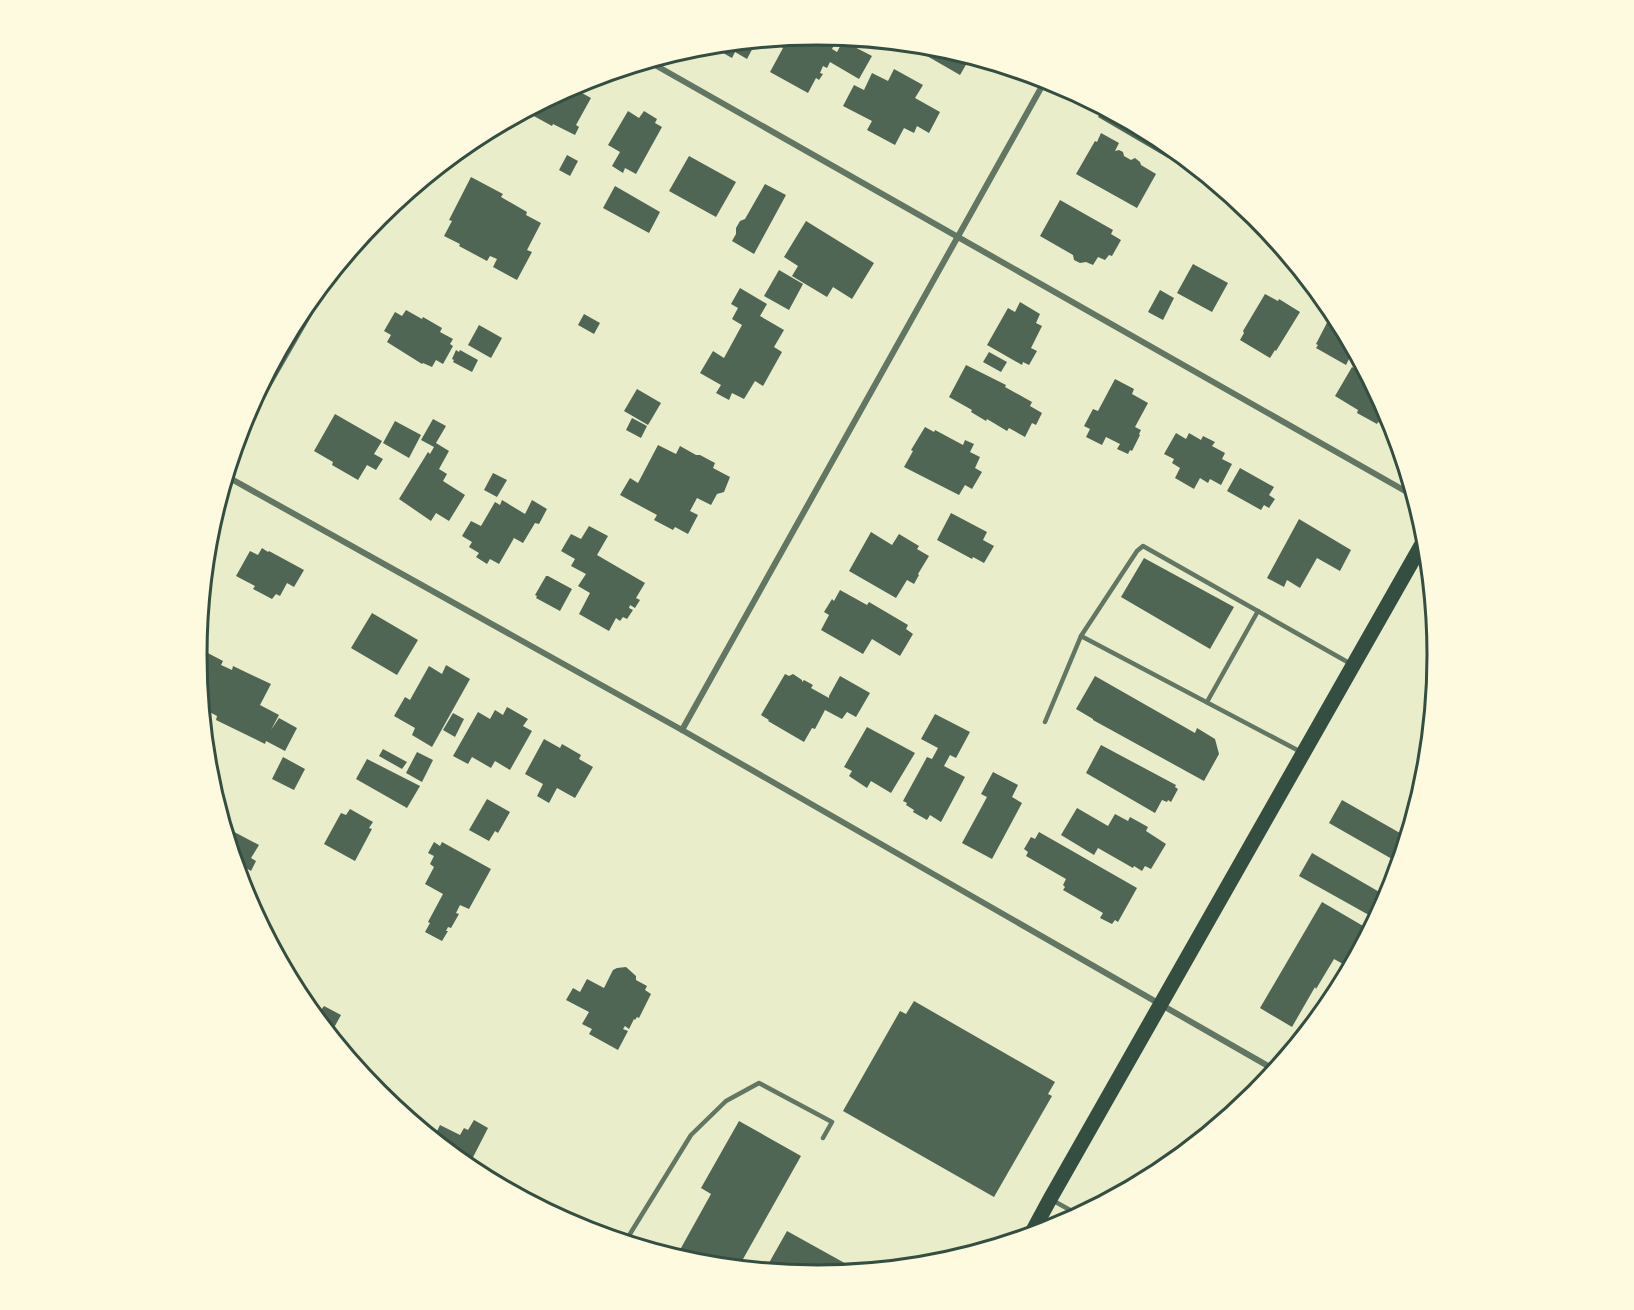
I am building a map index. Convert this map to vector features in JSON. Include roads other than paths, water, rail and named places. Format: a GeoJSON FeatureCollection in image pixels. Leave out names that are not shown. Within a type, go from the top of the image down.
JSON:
{"type":"FeatureCollection","features":[{"type":"Feature","properties":{"kind":"main road"},"geometry":{"type":"LineString","coordinates":[[1036,1224],[1418,551]]}},
{"type":"Feature","properties":{"kind":"street"},"geometry":{"type":"LineString","coordinates":[[658,66],[1404,490]]}},
{"type":"Feature","properties":{"kind":"street"},"geometry":{"type":"LineString","coordinates":[[682,730],[1041,88]]}},
{"type":"Feature","properties":{"kind":"street"},"geometry":{"type":"LineString","coordinates":[[233,480],[682,730],[1268,1066]]}},
{"type":"Feature","properties":{"kind":"lane"},"geometry":{"type":"LineString","coordinates":[[1045,722],[1081,636],[1137,551],[1143,546],[1353,665]]}},
{"type":"Feature","properties":{"kind":"lane"},"geometry":{"type":"LineString","coordinates":[[1207,702],[1258,611]]}},
{"type":"Feature","properties":{"kind":"lane"},"geometry":{"type":"LineString","coordinates":[[1081,636],[1304,753]]}},
{"type":"Feature","properties":{"kind":"lane"},"geometry":{"type":"LineString","coordinates":[[629,1235],[691,1135],[726,1101],[759,1083],[832,1122],[823,1138]]}},
{"type":"Feature","properties":{"kind":"lane"},"geometry":{"type":"LineString","coordinates":[[1050,1199],[1070,1210]]}}]}
